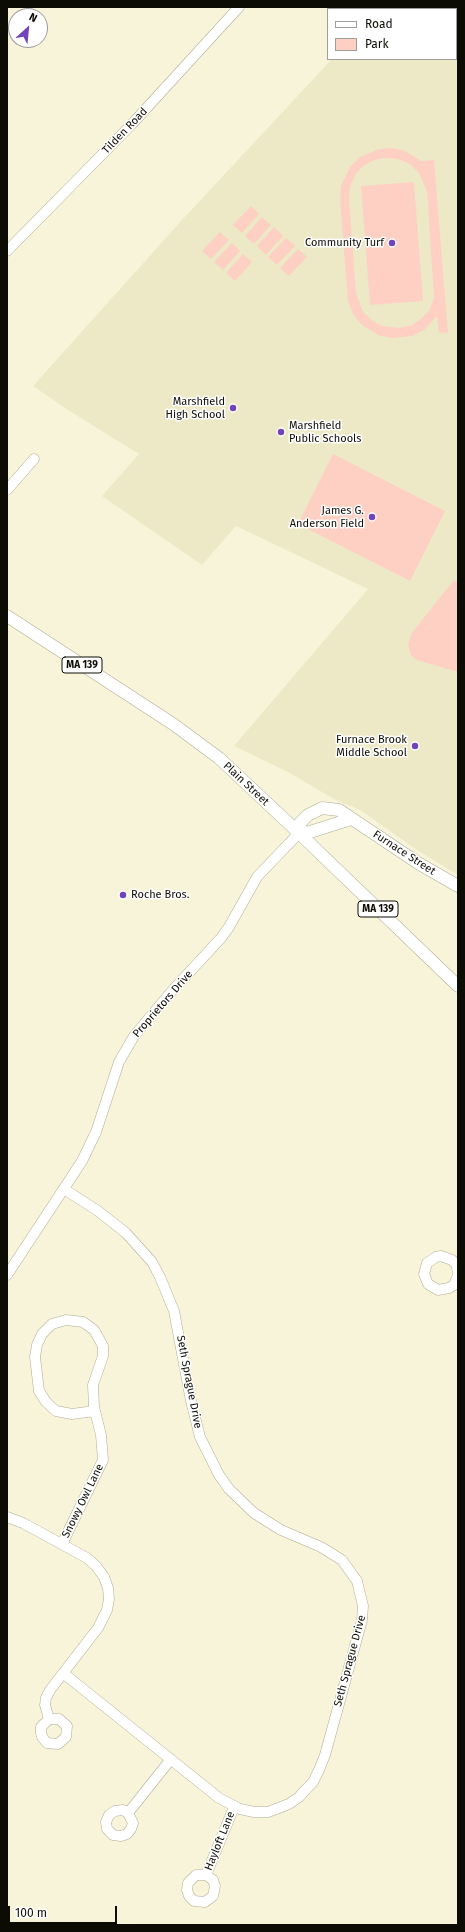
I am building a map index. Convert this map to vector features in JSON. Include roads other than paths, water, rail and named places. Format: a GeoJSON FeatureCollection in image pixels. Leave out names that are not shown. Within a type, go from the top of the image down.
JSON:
{"type":"FeatureCollection","features":[{"type":"Feature","properties":{"kind":"main road","name":"Plain Street"},"geometry":{"type":"LineString","coordinates":[[7,616],[195,739],[219,758],[458,986]]}},
{"type":"Feature","properties":{"kind":"main road","name":"Furnace Street"},"geometry":{"type":"LineString","coordinates":[[299,833],[303,820],[308,815],[322,808],[339,810],[424,867],[458,886]]}},
{"type":"Feature","properties":{"kind":"main road"},"geometry":{"type":"LineString","coordinates":[[299,833],[310,832],[351,819]]}},
{"type":"Feature","properties":{"kind":"street","name":"Tilden Road"},"geometry":{"type":"LineString","coordinates":[[7,251],[132,124],[239,7]]}},
{"type":"Feature","properties":{"kind":"street"},"geometry":{"type":"LineString","coordinates":[[7,490],[34,459]]}},
{"type":"Feature","properties":{"kind":"street","name":"Proprietors Drive"},"geometry":{"type":"LineString","coordinates":[[7,1275],[64,1189],[89,1147],[119,1062],[134,1036],[163,1001],[221,938],[229,927],[257,877],[299,833]]}},
{"type":"Feature","properties":{"kind":"street","name":"Seth Sprague Drive"},"geometry":{"type":"LineString","coordinates":[[63,1673],[219,1798],[234,1807],[254,1812],[268,1812],[278,1809],[299,1797],[313,1782],[325,1755],[362,1620],[363,1606],[361,1593],[351,1570],[342,1560],[326,1549],[281,1530],[254,1513],[222,1479],[200,1437],[191,1401],[174,1311],[152,1262],[126,1233],[98,1211],[64,1189]]}},
{"type":"Feature","properties":{"kind":"street"},"geometry":{"type":"LineString","coordinates":[[458,1270],[452,1260],[441,1256],[431,1260],[427,1264],[424,1274],[428,1284],[438,1290],[449,1288],[454,1285],[458,1276]]}},
{"type":"Feature","properties":{"kind":"street","name":"Snowy Owl Lane"},"geometry":{"type":"LineString","coordinates":[[62,1544],[103,1460],[101,1435],[95,1411],[94,1385],[103,1356],[103,1346],[94,1330],[83,1322],[66,1320],[52,1324],[42,1334],[37,1345],[35,1357],[39,1390],[46,1402],[56,1411],[72,1414],[95,1411]]}},
{"type":"Feature","properties":{"kind":"street"},"geometry":{"type":"LineString","coordinates":[[7,1517],[24,1523],[88,1558],[104,1577],[109,1599],[106,1614],[98,1628],[63,1673],[46,1698],[45,1705],[49,1719]]}},
{"type":"Feature","properties":{"kind":"street"},"geometry":{"type":"LineString","coordinates":[[128,1813],[171,1759]]}},
{"type":"Feature","properties":{"kind":"street","name":"Hayloft Lane"},"geometry":{"type":"LineString","coordinates":[[206,1875],[234,1807]]}},
{"type":"Feature","properties":{"kind":"place","name":"Community Turf"},"geometry":{"type":"Point","coordinates":[392,243]}},
{"type":"Feature","properties":{"kind":"place","name":"Marshfield High School"},"geometry":{"type":"Point","coordinates":[233,408]}},
{"type":"Feature","properties":{"kind":"place","name":"Marshfield Public Schools"},"geometry":{"type":"Point","coordinates":[281,432]}},
{"type":"Feature","properties":{"kind":"place","name":"James G. Anderson Field"},"geometry":{"type":"Point","coordinates":[372,517]}},
{"type":"Feature","properties":{"kind":"place","name":"Furnace Brook Middle School"},"geometry":{"type":"Point","coordinates":[415,746]}},
{"type":"Feature","properties":{"kind":"place","name":"Roche Bros."},"geometry":{"type":"Point","coordinates":[123,895]}}]}
